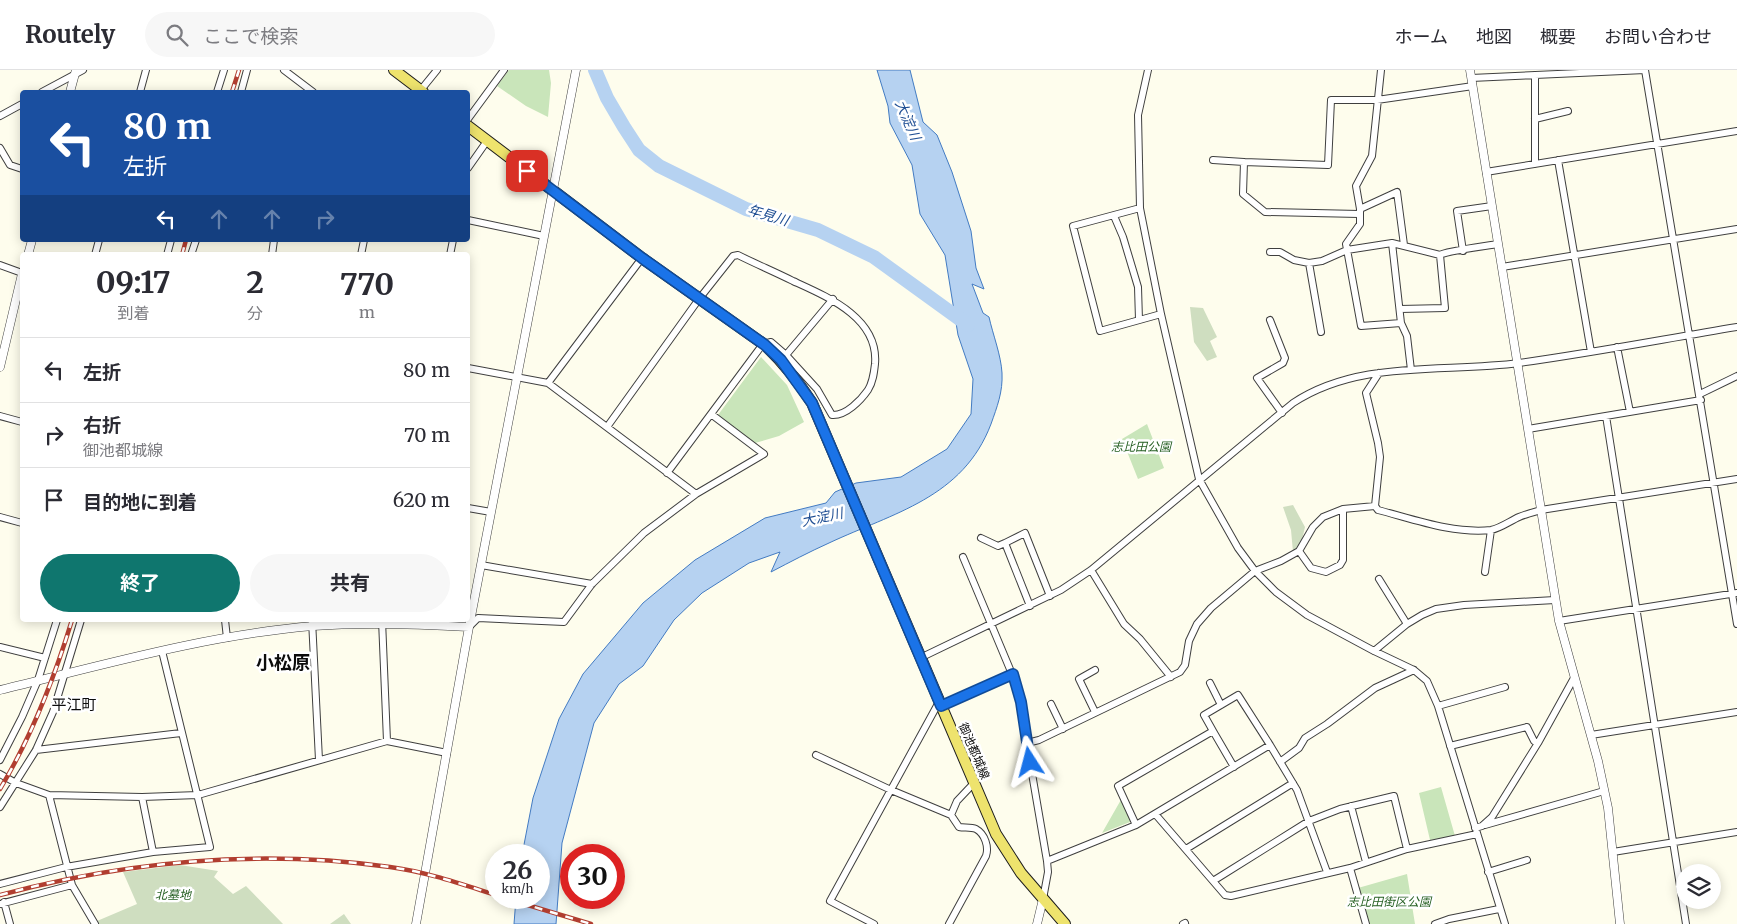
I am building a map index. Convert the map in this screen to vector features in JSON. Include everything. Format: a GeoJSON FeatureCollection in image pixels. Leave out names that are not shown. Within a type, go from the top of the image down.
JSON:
{"type":"FeatureCollection","features":[{"type":"Feature","properties":{"kind":"main road"},"geometry":{"type":"LineString","coordinates":[[394,70],[419,90]]}},
{"type":"Feature","properties":{"kind":"main road","name":"御池都城線"},"geometry":{"type":"LineString","coordinates":[[470,128],[642,258],[763,344],[781,360],[812,403],[996,834],[1011,859],[1066,924]]}},
{"type":"Feature","properties":{"kind":"street"},"geometry":{"type":"LineString","coordinates":[[45,90],[75,72],[83,70]]}},
{"type":"Feature","properties":{"kind":"street"},"geometry":{"type":"LineString","coordinates":[[141,90],[146,70]]}},
{"type":"Feature","properties":{"kind":"street"},"geometry":{"type":"LineString","coordinates":[[218,90],[224,70]]}},
{"type":"Feature","properties":{"kind":"street"},"geometry":{"type":"LineString","coordinates":[[241,90],[247,70]]}},
{"type":"Feature","properties":{"kind":"street"},"geometry":{"type":"LineString","coordinates":[[284,70],[304,90]]}},
{"type":"Feature","properties":{"kind":"street"},"geometry":{"type":"LineString","coordinates":[[422,90],[437,70]]}},
{"type":"Feature","properties":{"kind":"street"},"geometry":{"type":"LineString","coordinates":[[470,116],[504,70]]}},
{"type":"Feature","properties":{"kind":"street"},"geometry":{"type":"LineString","coordinates":[[470,622],[576,70]]}},
{"type":"Feature","properties":{"kind":"street"},"geometry":{"type":"LineString","coordinates":[[1148,70],[1138,115],[1140,208],[1161,314],[1199,479],[1238,548],[1255,571],[1276,592],[1307,615],[1414,670],[1427,681],[1438,706],[1505,924]]}},
{"type":"Feature","properties":{"kind":"street"},"geometry":{"type":"LineString","coordinates":[[1381,70],[1372,156],[1356,186],[1360,224],[1346,244],[1361,326],[1401,323]]}},
{"type":"Feature","properties":{"kind":"street"},"geometry":{"type":"LineString","coordinates":[[1620,924],[1613,852],[1604,791],[1555,600],[1471,74],[1535,75],[1645,70],[1735,593],[1737,624]]}},
{"type":"Feature","properties":{"kind":"street"},"geometry":{"type":"LineString","coordinates":[[70,90],[75,72]]}},
{"type":"Feature","properties":{"kind":"street"},"geometry":{"type":"LineString","coordinates":[[1535,75],[1535,164]]}},
{"type":"Feature","properties":{"kind":"street"},"geometry":{"type":"LineString","coordinates":[[1213,160],[1328,165],[1331,100],[1377,100],[1473,86]]}},
{"type":"Feature","properties":{"kind":"street"},"geometry":{"type":"LineString","coordinates":[[0,116],[20,105]]}},
{"type":"Feature","properties":{"kind":"street"},"geometry":{"type":"LineString","coordinates":[[1535,119],[1568,111]]}},
{"type":"Feature","properties":{"kind":"street"},"geometry":{"type":"LineString","coordinates":[[1486,172],[1737,131]]}},
{"type":"Feature","properties":{"kind":"street"},"geometry":{"type":"LineString","coordinates":[[470,165],[487,141]]}},
{"type":"Feature","properties":{"kind":"street"},"geometry":{"type":"LineString","coordinates":[[0,148],[10,165],[20,168]]}},
{"type":"Feature","properties":{"kind":"street"},"geometry":{"type":"LineString","coordinates":[[1558,160],[1591,352]]}},
{"type":"Feature","properties":{"kind":"street"},"geometry":{"type":"LineString","coordinates":[[1244,162],[1243,194],[1266,212],[1360,212],[1397,192],[1404,245]]}},
{"type":"Feature","properties":{"kind":"street"},"geometry":{"type":"LineString","coordinates":[[1463,251],[1457,211],[1492,206]]}},
{"type":"Feature","properties":{"kind":"street"},"geometry":{"type":"LineString","coordinates":[[1140,208],[1074,226],[1100,331],[1161,314]]}},
{"type":"Feature","properties":{"kind":"street"},"geometry":{"type":"LineString","coordinates":[[1114,216],[1123,237],[1138,288],[1139,320]]}},
{"type":"Feature","properties":{"kind":"street"},"geometry":{"type":"LineString","coordinates":[[470,220],[544,236]]}},
{"type":"Feature","properties":{"kind":"street"},"geometry":{"type":"LineString","coordinates":[[1502,267],[1737,229]]}},
{"type":"Feature","properties":{"kind":"street"},"geometry":{"type":"LineString","coordinates":[[1270,252],[1280,252],[1294,260],[1309,263],[1322,261],[1347,250],[1392,243],[1440,255],[1445,252],[1463,251],[1498,244]]}},
{"type":"Feature","properties":{"kind":"street"},"geometry":{"type":"LineString","coordinates":[[1392,243],[1401,323],[1407,336],[1411,370]]}},
{"type":"Feature","properties":{"kind":"street"},"geometry":{"type":"LineString","coordinates":[[607,427],[699,299],[733,256],[738,255],[833,299],[862,323],[871,338],[876,354],[874,372],[869,388],[859,402],[835,415],[832,414],[817,389],[786,355],[771,342],[763,344],[667,473]]}},
{"type":"Feature","properties":{"kind":"street"},"geometry":{"type":"LineString","coordinates":[[1400,309],[1445,308],[1440,255]]}},
{"type":"Feature","properties":{"kind":"street"},"geometry":{"type":"LineString","coordinates":[[548,383],[642,258]]}},
{"type":"Feature","properties":{"kind":"street"},"geometry":{"type":"LineString","coordinates":[[1309,263],[1321,332]]}},
{"type":"Feature","properties":{"kind":"street"},"geometry":{"type":"LineString","coordinates":[[0,265],[20,273]]}},
{"type":"Feature","properties":{"kind":"street"},"geometry":{"type":"LineString","coordinates":[[0,367],[20,282]]}},
{"type":"Feature","properties":{"kind":"street"},"geometry":{"type":"LineString","coordinates":[[786,355],[833,299]]}},
{"type":"Feature","properties":{"kind":"street"},"geometry":{"type":"LineString","coordinates":[[1270,320],[1285,358],[1283,363],[1257,378],[1282,413]]}},
{"type":"Feature","properties":{"kind":"street"},"geometry":{"type":"LineString","coordinates":[[920,658],[1050,596],[1091,570],[1199,479],[1282,413],[1319,388],[1350,378],[1379,373],[1517,363],[1737,327]]}},
{"type":"Feature","properties":{"kind":"street"},"geometry":{"type":"LineString","coordinates":[[1617,347],[1630,412]]}},
{"type":"Feature","properties":{"kind":"street"},"geometry":{"type":"LineString","coordinates":[[470,368],[548,383],[696,494]]}},
{"type":"Feature","properties":{"kind":"street"},"geometry":{"type":"LineString","coordinates":[[1379,373],[1366,393],[1380,457],[1375,506],[1378,510],[1449,527],[1491,530],[1541,510],[1737,479]]}},
{"type":"Feature","properties":{"kind":"street"},"geometry":{"type":"LineString","coordinates":[[1528,429],[1630,412],[1700,397],[1737,376]]}},
{"type":"Feature","properties":{"kind":"street"},"geometry":{"type":"LineString","coordinates":[[396,622],[469,627],[478,618],[564,622],[592,584],[644,533],[696,494],[764,454],[711,414]]}},
{"type":"Feature","properties":{"kind":"street"},"geometry":{"type":"LineString","coordinates":[[0,416],[20,421]]}},
{"type":"Feature","properties":{"kind":"street"},"geometry":{"type":"LineString","coordinates":[[1606,416],[1686,924]]}},
{"type":"Feature","properties":{"kind":"street"},"geometry":{"type":"LineString","coordinates":[[1027,742],[1039,740],[1180,672],[1185,665],[1188,641],[1197,624],[1211,608],[1255,571],[1281,561],[1299,551],[1312,527],[1323,517],[1343,509],[1375,506]]}},
{"type":"Feature","properties":{"kind":"street"},"geometry":{"type":"LineString","coordinates":[[470,508],[491,512]]}},
{"type":"Feature","properties":{"kind":"street"},"geometry":{"type":"LineString","coordinates":[[1299,551],[1311,568],[1326,572],[1340,565],[1343,560],[1343,509]]}},
{"type":"Feature","properties":{"kind":"street"},"geometry":{"type":"LineString","coordinates":[[0,517],[20,522]]}},
{"type":"Feature","properties":{"kind":"street"},"geometry":{"type":"LineString","coordinates":[[1485,572],[1491,530]]}},
{"type":"Feature","properties":{"kind":"street"},"geometry":{"type":"LineString","coordinates":[[981,538],[998,546],[1025,533],[1050,596]]}},
{"type":"Feature","properties":{"kind":"street"},"geometry":{"type":"LineString","coordinates":[[1005,543],[1030,606]]}},
{"type":"Feature","properties":{"kind":"street"},"geometry":{"type":"LineString","coordinates":[[962,558],[1013,674],[1021,702],[1048,872],[1037,924]]}},
{"type":"Feature","properties":{"kind":"street"},"geometry":{"type":"LineString","coordinates":[[481,565],[592,584]]}},
{"type":"Feature","properties":{"kind":"street"},"geometry":{"type":"LineString","coordinates":[[1091,570],[1124,624],[1140,639],[1170,677]]}},
{"type":"Feature","properties":{"kind":"street"},"geometry":{"type":"LineString","coordinates":[[1379,579],[1407,624]]}},
{"type":"Feature","properties":{"kind":"street"},"geometry":{"type":"LineString","coordinates":[[1559,620],[1735,593]]}},
{"type":"Feature","properties":{"kind":"street"},"geometry":{"type":"LineString","coordinates":[[1374,651],[1407,624],[1436,609],[1464,605],[1555,600]]}},
{"type":"Feature","properties":{"kind":"street"},"geometry":{"type":"LineString","coordinates":[[0,759],[38,680],[56,622]]}},
{"type":"Feature","properties":{"kind":"street"},"geometry":{"type":"LineString","coordinates":[[0,807],[36,750],[53,712],[80,622]]}},
{"type":"Feature","properties":{"kind":"street"},"geometry":{"type":"LineString","coordinates":[[225,622],[227,638]]}},
{"type":"Feature","properties":{"kind":"street"},"geometry":{"type":"LineString","coordinates":[[0,690],[162,651],[227,638],[312,623],[347,622]]}},
{"type":"Feature","properties":{"kind":"street"},"geometry":{"type":"LineString","coordinates":[[382,622],[387,741]]}},
{"type":"Feature","properties":{"kind":"street"},"geometry":{"type":"LineString","coordinates":[[416,924],[470,622]]}},
{"type":"Feature","properties":{"kind":"street"},"geometry":{"type":"LineString","coordinates":[[312,623],[320,760]]}},
{"type":"Feature","properties":{"kind":"street"},"geometry":{"type":"LineString","coordinates":[[0,647],[45,658]]}},
{"type":"Feature","properties":{"kind":"street"},"geometry":{"type":"LineString","coordinates":[[0,884],[66,867],[153,852],[210,847],[162,651]]}},
{"type":"Feature","properties":{"kind":"street"},"geometry":{"type":"LineString","coordinates":[[1095,670],[1079,679],[1095,712]]}},
{"type":"Feature","properties":{"kind":"street"},"geometry":{"type":"LineString","coordinates":[[1280,762],[1299,748],[1305,738],[1375,688],[1414,670]]}},
{"type":"Feature","properties":{"kind":"street"},"geometry":{"type":"LineString","coordinates":[[874,924],[830,901],[891,790],[940,704],[1013,674]]}},
{"type":"Feature","properties":{"kind":"street"},"geometry":{"type":"LineString","coordinates":[[1156,814],[1213,881],[1226,895],[1231,896],[1350,868],[1476,831],[1492,818],[1538,743],[1574,678]]}},
{"type":"Feature","properties":{"kind":"street"},"geometry":{"type":"LineString","coordinates":[[1210,683],[1220,705]]}},
{"type":"Feature","properties":{"kind":"street"},"geometry":{"type":"LineString","coordinates":[[1438,706],[1504,687]]}},
{"type":"Feature","properties":{"kind":"street"},"geometry":{"type":"LineString","coordinates":[[1234,767],[1204,715],[1238,695],[1293,783],[1327,872]]}},
{"type":"Feature","properties":{"kind":"street"},"geometry":{"type":"LineString","coordinates":[[1051,704],[1063,729]]}},
{"type":"Feature","properties":{"kind":"street"},"geometry":{"type":"LineString","coordinates":[[1591,735],[1737,712]]}},
{"type":"Feature","properties":{"kind":"street"},"geometry":{"type":"LineString","coordinates":[[1450,746],[1527,727],[1534,742],[1538,743]]}},
{"type":"Feature","properties":{"kind":"street"},"geometry":{"type":"LineString","coordinates":[[1136,825],[1118,786],[1213,731]]}},
{"type":"Feature","properties":{"kind":"street"},"geometry":{"type":"LineString","coordinates":[[36,750],[181,733]]}},
{"type":"Feature","properties":{"kind":"street"},"geometry":{"type":"LineString","coordinates":[[0,774],[16,783],[49,795],[142,797],[198,795],[387,741],[447,753]]}},
{"type":"Feature","properties":{"kind":"street"},"geometry":{"type":"LineString","coordinates":[[1047,861],[1136,825],[1270,745]]}},
{"type":"Feature","properties":{"kind":"street"},"geometry":{"type":"LineString","coordinates":[[816,755],[891,790],[951,815],[959,827],[978,830],[988,849],[986,856],[949,924]]}},
{"type":"Feature","properties":{"kind":"street"},"geometry":{"type":"LineString","coordinates":[[951,815],[957,802],[974,783]]}},
{"type":"Feature","properties":{"kind":"street"},"geometry":{"type":"LineString","coordinates":[[1186,849],[1293,783]]}},
{"type":"Feature","properties":{"kind":"street"},"geometry":{"type":"LineString","coordinates":[[1482,826],[1604,791]]}},
{"type":"Feature","properties":{"kind":"street"},"geometry":{"type":"LineString","coordinates":[[49,795],[72,885],[95,924]]}},
{"type":"Feature","properties":{"kind":"street"},"geometry":{"type":"LineString","coordinates":[[1213,881],[1309,821],[1352,806],[1394,796],[1407,850]]}},
{"type":"Feature","properties":{"kind":"street"},"geometry":{"type":"LineString","coordinates":[[142,797],[153,852]]}},
{"type":"Feature","properties":{"kind":"street"},"geometry":{"type":"LineString","coordinates":[[1352,806],[1366,862]]}},
{"type":"Feature","properties":{"kind":"street"},"geometry":{"type":"LineString","coordinates":[[1613,852],[1737,832]]}},
{"type":"Feature","properties":{"kind":"street"},"geometry":{"type":"LineString","coordinates":[[1488,872],[1527,860]]}},
{"type":"Feature","properties":{"kind":"street"},"geometry":{"type":"LineString","coordinates":[[1350,868],[1366,924]]}},
{"type":"Feature","properties":{"kind":"street"},"geometry":{"type":"LineString","coordinates":[[10,924],[2,903],[72,885]]}},
{"type":"Feature","properties":{"kind":"street"},"geometry":{"type":"LineString","coordinates":[[1435,924],[1449,919],[1500,909]]}},
{"type":"Feature","properties":{"kind":"green space"},"geometry":{"type":"Polygon","coordinates":[[[509,70],[549,70],[551,83],[548,117],[526,106],[497,86],[509,70]]]}},
{"type":"Feature","properties":{"kind":"green space"},"geometry":{"type":"Polygon","coordinates":[[[1190,307],[1203,308],[1217,337],[1210,341],[1217,357],[1207,361],[1194,342],[1190,307]]]}},
{"type":"Feature","properties":{"kind":"green space"},"geometry":{"type":"Polygon","coordinates":[[[761,357],[787,385],[804,422],[779,436],[755,443],[718,415],[761,357]]]}},
{"type":"Feature","properties":{"kind":"green space","name":"志比田公園"},"geometry":{"type":"Polygon","coordinates":[[[1147,424],[1164,468],[1138,479],[1122,439],[1147,424]]]}},
{"type":"Feature","properties":{"kind":"green space"},"geometry":{"type":"Polygon","coordinates":[[[1293,505],[1305,527],[1301,544],[1293,552],[1291,530],[1283,507],[1293,505]]]}},
{"type":"Feature","properties":{"kind":"green space"},"geometry":{"type":"Polygon","coordinates":[[[1441,787],[1455,836],[1430,840],[1419,793],[1441,787]]]}},
{"type":"Feature","properties":{"kind":"green space"},"geometry":{"type":"Polygon","coordinates":[[[1122,798],[1131,820],[1130,822],[1102,833],[1122,798]]]}},
{"type":"Feature","properties":{"kind":"green space","name":"北墓地"},"geometry":{"type":"Polygon","coordinates":[[[180,865],[218,871],[214,877],[233,894],[246,886],[283,924],[99,924],[97,921],[137,904],[123,872],[180,865]]]}},
{"type":"Feature","properties":{"kind":"green space","name":"志比田街区公園"},"geometry":{"type":"Polygon","coordinates":[[[1407,874],[1415,924],[1368,924],[1358,888],[1407,874]]]}},
{"type":"Feature","properties":{"kind":"green space"},"geometry":{"type":"Polygon","coordinates":[[[344,914],[351,924],[330,924],[344,914]]]}},
{"type":"Feature","properties":{"kind":"water","name":"大淀川"},"geometry":{"type":"Polygon","coordinates":[[[877,70],[910,70],[923,122],[937,135],[952,172],[971,231],[976,268],[984,289],[972,284],[983,313],[989,317],[999,352],[1002,380],[1001,393],[991,424],[979,449],[963,470],[924,500],[822,546],[771,572],[780,552],[749,563],[702,593],[674,620],[643,666],[619,684],[594,723],[562,844],[560,844],[556,924],[514,924],[515,909],[550,909],[550,844],[524,844],[533,798],[559,719],[583,674],[643,603],[695,560],[765,518],[826,503],[835,492],[856,483],[901,477],[947,449],[971,414],[973,379],[958,335],[945,255],[920,214],[912,165],[890,123],[888,106],[877,70]]]}},
{"type":"Feature","properties":{"kind":"waterway","name":"年見川"},"geometry":{"type":"LineString","coordinates":[[595,70],[607,98],[639,150],[659,166],[746,209],[818,230],[874,257],[968,325]]}},
{"type":"Feature","properties":{"kind":"railway"},"geometry":{"type":"LineString","coordinates":[[233,90],[239,70]]}},
{"type":"Feature","properties":{"kind":"railway"},"geometry":{"type":"LineString","coordinates":[[183,252],[185,242]]}},
{"type":"Feature","properties":{"kind":"railway"},"geometry":{"type":"LineString","coordinates":[[0,789],[12,769],[41,707],[58,664],[71,622]]}},
{"type":"Feature","properties":{"kind":"railway"},"geometry":{"type":"LineString","coordinates":[[0,895],[48,883],[145,866],[243,859],[292,859],[390,867],[431,875],[485,892]]}},
{"type":"Feature","properties":{"kind":"railway"},"geometry":{"type":"LineString","coordinates":[[541,909],[591,924]]}},
{"type":"Feature","properties":{"kind":"district","name":"小松原"},"geometry":{"type":"Point","coordinates":[283,663]}},
{"type":"Feature","properties":{"kind":"district","name":"平江町"},"geometry":{"type":"Point","coordinates":[74,705]}},
{"type":"Feature","properties":{"kind":"route"},"geometry":{"type":"LineString","coordinates":[[527,171],[642,258],[765,345],[781,360],[812,403],[941,706],[1013,674],[1021,702],[1030,762]]}}]}
